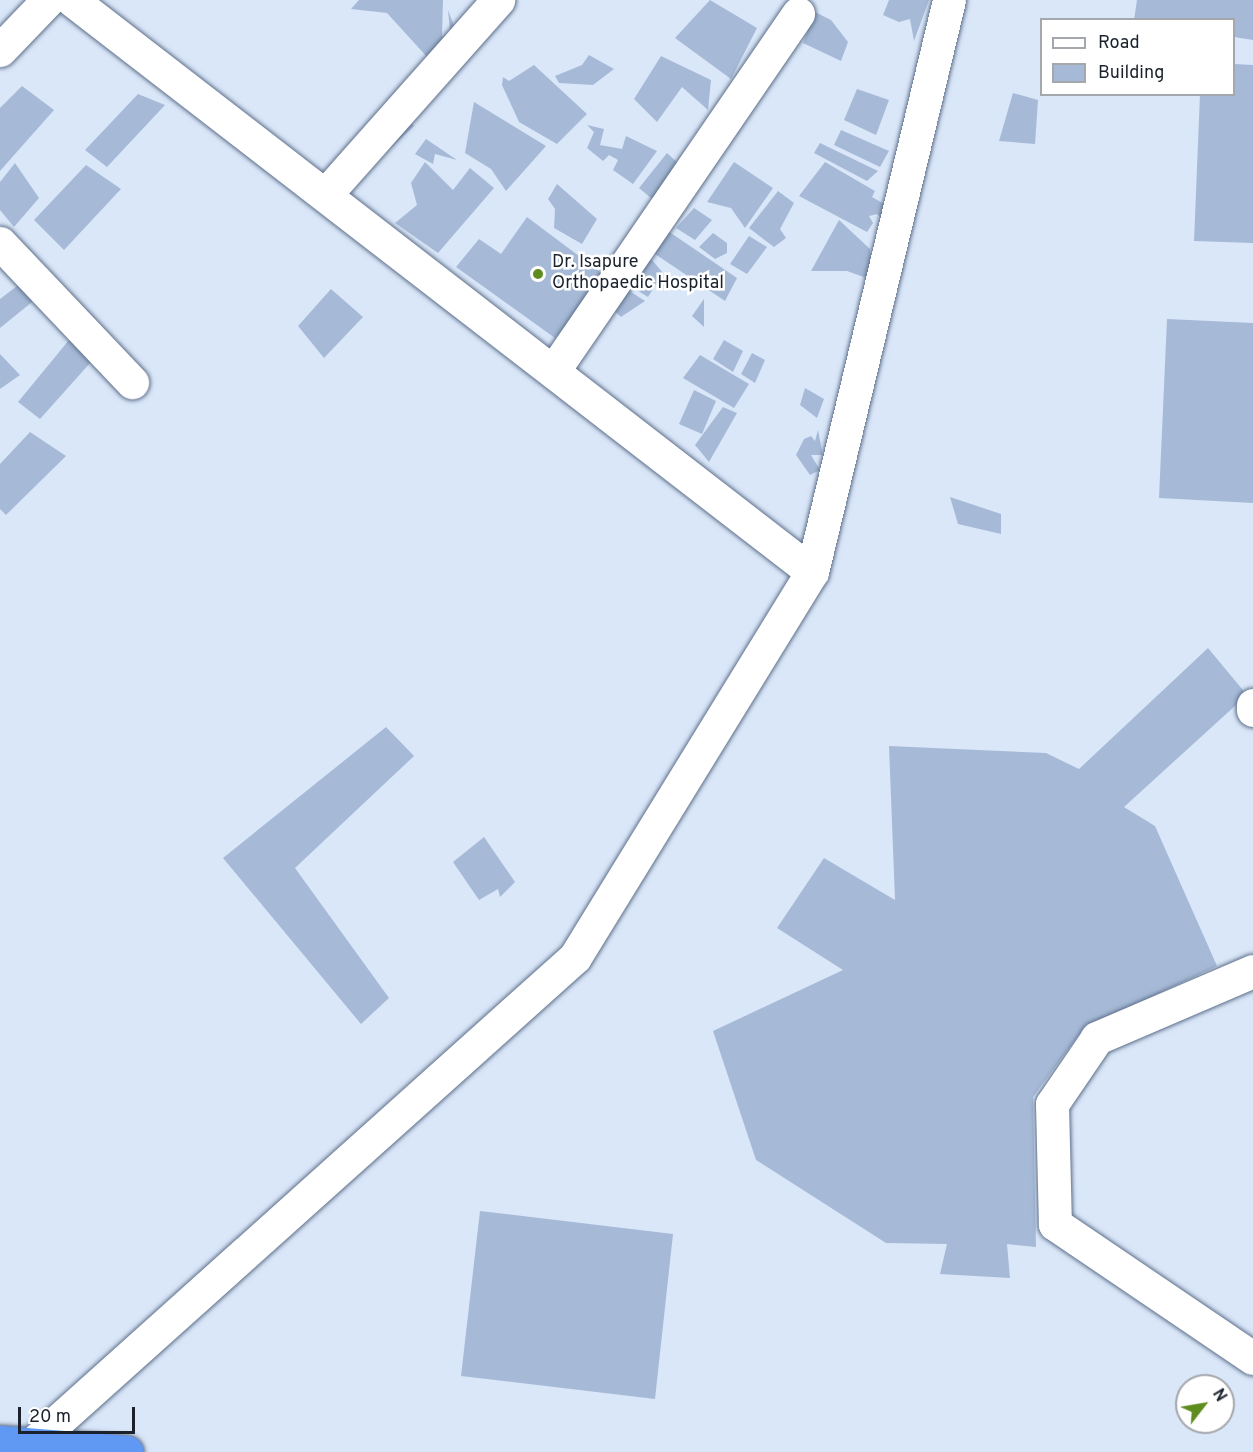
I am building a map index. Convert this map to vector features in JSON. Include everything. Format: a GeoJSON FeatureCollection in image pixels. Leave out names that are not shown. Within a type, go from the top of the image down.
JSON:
{"type":"FeatureCollection","features":[{"type":"Feature","properties":{"kind":"highway"},"geometry":{"type":"LineString","coordinates":[[22,1446],[127,1452]]}},
{"type":"Feature","properties":{"kind":"street"},"geometry":{"type":"LineString","coordinates":[[0,50],[48,0]]}},
{"type":"Feature","properties":{"kind":"street"},"geometry":{"type":"LineString","coordinates":[[72,0],[554,370],[812,572]]}},
{"type":"Feature","properties":{"kind":"street"},"geometry":{"type":"LineString","coordinates":[[325,195],[498,0]]}},
{"type":"Feature","properties":{"kind":"street"},"geometry":{"type":"LineString","coordinates":[[22,1446],[575,957],[812,572],[949,0]]}},
{"type":"Feature","properties":{"kind":"street"},"geometry":{"type":"LineString","coordinates":[[554,370],[798,13]]}},
{"type":"Feature","properties":{"kind":"street"},"geometry":{"type":"LineString","coordinates":[[0,243],[132,382]]}},
{"type":"Feature","properties":{"kind":"street"},"geometry":{"type":"LineString","coordinates":[[1253,705],[1253,710]]}},
{"type":"Feature","properties":{"kind":"street"},"geometry":{"type":"LineString","coordinates":[[1253,971],[1098,1038],[1052,1104],[1055,1224],[1253,1358]]}},
{"type":"Feature","properties":{"kind":"building"},"geometry":{"type":"Polygon","coordinates":[[[359,0],[443,0],[442,37],[450,31],[448,10],[456,31],[428,58],[387,13],[351,9],[359,0]]]}},
{"type":"Feature","properties":{"kind":"building"},"geometry":{"type":"Polygon","coordinates":[[[710,0],[757,28],[731,79],[675,38],[710,0]]]}},
{"type":"Feature","properties":{"kind":"building"},"geometry":{"type":"Polygon","coordinates":[[[889,0],[929,0],[914,41],[910,19],[899,22],[883,15],[889,0]]]}},
{"type":"Feature","properties":{"kind":"building"},"geometry":{"type":"Polygon","coordinates":[[[1137,0],[1253,0],[1253,40],[1235,37],[1235,18],[1134,18],[1137,0]]]}},
{"type":"Feature","properties":{"kind":"building"},"geometry":{"type":"Polygon","coordinates":[[[815,12],[831,20],[848,42],[841,61],[803,43],[815,12]]]}},
{"type":"Feature","properties":{"kind":"building"},"geometry":{"type":"Polygon","coordinates":[[[589,55],[614,69],[593,85],[559,83],[555,76],[582,65],[589,55]]]}},
{"type":"Feature","properties":{"kind":"building"},"geometry":{"type":"Polygon","coordinates":[[[661,56],[711,80],[708,110],[682,87],[657,122],[634,99],[661,56]]]}},
{"type":"Feature","properties":{"kind":"building"},"geometry":{"type":"Polygon","coordinates":[[[1235,64],[1253,65],[1253,243],[1194,241],[1200,96],[1235,96],[1235,64]]]}},
{"type":"Feature","properties":{"kind":"building"},"geometry":{"type":"Polygon","coordinates":[[[534,65],[587,114],[557,144],[519,122],[502,85],[503,77],[509,81],[534,65]]]}},
{"type":"Feature","properties":{"kind":"building"},"geometry":{"type":"Polygon","coordinates":[[[22,86],[54,110],[0,171],[0,108],[22,86]]]}},
{"type":"Feature","properties":{"kind":"building"},"geometry":{"type":"Polygon","coordinates":[[[857,89],[889,100],[876,135],[844,120],[857,89]]]}},
{"type":"Feature","properties":{"kind":"building"},"geometry":{"type":"Polygon","coordinates":[[[1013,93],[1038,100],[1035,144],[999,141],[1013,93]]]}},
{"type":"Feature","properties":{"kind":"building"},"geometry":{"type":"Polygon","coordinates":[[[138,94],[165,105],[107,167],[85,150],[138,94]]]}},
{"type":"Feature","properties":{"kind":"building"},"geometry":{"type":"Polygon","coordinates":[[[474,102],[546,146],[506,191],[491,169],[465,153],[474,102]]]}},
{"type":"Feature","properties":{"kind":"building"},"geometry":{"type":"Polygon","coordinates":[[[408,119],[414,126],[384,153],[408,119]]]}},
{"type":"Feature","properties":{"kind":"building"},"geometry":{"type":"Polygon","coordinates":[[[587,125],[604,129],[600,145],[622,149],[626,136],[657,151],[633,184],[613,170],[618,160],[609,155],[603,161],[587,148],[594,132],[587,125]]]}},
{"type":"Feature","properties":{"kind":"building"},"geometry":{"type":"Polygon","coordinates":[[[841,130],[889,151],[880,167],[834,145],[841,130]]]}},
{"type":"Feature","properties":{"kind":"building"},"geometry":{"type":"Polygon","coordinates":[[[426,139],[457,160],[435,154],[433,164],[415,154],[426,139]]]}},
{"type":"Feature","properties":{"kind":"building"},"geometry":{"type":"Polygon","coordinates":[[[820,143],[878,171],[867,181],[814,153],[820,143]]]}},
{"type":"Feature","properties":{"kind":"building"},"geometry":{"type":"Polygon","coordinates":[[[667,153],[679,164],[657,203],[639,188],[667,153]]]}},
{"type":"Feature","properties":{"kind":"building"},"geometry":{"type":"Polygon","coordinates":[[[425,162],[453,190],[470,168],[494,188],[438,253],[395,223],[417,205],[411,183],[425,162]]]}},
{"type":"Feature","properties":{"kind":"building"},"geometry":{"type":"Polygon","coordinates":[[[734,162],[773,188],[745,228],[731,208],[707,202],[734,162]]]}},
{"type":"Feature","properties":{"kind":"building"},"geometry":{"type":"Polygon","coordinates":[[[825,162],[875,191],[872,197],[893,209],[883,219],[877,214],[869,216],[873,223],[867,232],[799,196],[825,162]]]}},
{"type":"Feature","properties":{"kind":"building"},"geometry":{"type":"Polygon","coordinates":[[[15,163],[39,198],[14,227],[0,210],[0,182],[15,163]]]}},
{"type":"Feature","properties":{"kind":"building"},"geometry":{"type":"Polygon","coordinates":[[[86,165],[121,189],[64,250],[34,220],[86,165]]]}},
{"type":"Feature","properties":{"kind":"building"},"geometry":{"type":"Polygon","coordinates":[[[557,184],[597,219],[582,244],[554,228],[555,209],[548,199],[557,184]]]}},
{"type":"Feature","properties":{"kind":"building"},"geometry":{"type":"Polygon","coordinates":[[[778,191],[794,203],[780,229],[786,238],[774,247],[749,228],[778,191]]]}},
{"type":"Feature","properties":{"kind":"building"},"geometry":{"type":"Polygon","coordinates":[[[694,208],[712,220],[695,240],[676,228],[694,208]]]}},
{"type":"Feature","properties":{"kind":"building"},"geometry":{"type":"Polygon","coordinates":[[[527,217],[607,277],[555,338],[456,267],[479,239],[501,254],[527,217]]]}},
{"type":"Feature","properties":{"kind":"building"},"geometry":{"type":"Polygon","coordinates":[[[839,220],[870,249],[872,280],[847,271],[811,271],[839,220]]]}},
{"type":"Feature","properties":{"kind":"building"},"geometry":{"type":"Polygon","coordinates":[[[668,231],[737,278],[725,301],[655,254],[668,231]]]}},
{"type":"Feature","properties":{"kind":"building"},"geometry":{"type":"Polygon","coordinates":[[[713,233],[727,243],[727,253],[715,259],[699,247],[713,233]]]}},
{"type":"Feature","properties":{"kind":"building"},"geometry":{"type":"Polygon","coordinates":[[[749,236],[767,247],[747,274],[730,264],[749,236]]]}},
{"type":"Feature","properties":{"kind":"building"},"geometry":{"type":"Polygon","coordinates":[[[652,260],[663,273],[648,297],[635,289],[633,264],[652,260]]]}},
{"type":"Feature","properties":{"kind":"building"},"geometry":{"type":"Polygon","coordinates":[[[25,280],[42,294],[0,328],[0,299],[25,280]]]}},
{"type":"Feature","properties":{"kind":"building"},"geometry":{"type":"Polygon","coordinates":[[[331,289],[363,317],[324,358],[298,326],[331,289]]]}},
{"type":"Feature","properties":{"kind":"building"},"geometry":{"type":"Polygon","coordinates":[[[628,290],[645,301],[621,317],[606,303],[628,290]]]}},
{"type":"Feature","properties":{"kind":"building"},"geometry":{"type":"Polygon","coordinates":[[[704,299],[704,327],[692,316],[704,299]]]}},
{"type":"Feature","properties":{"kind":"building"},"geometry":{"type":"Polygon","coordinates":[[[1167,319],[1253,323],[1253,503],[1159,498],[1167,319]]]}},
{"type":"Feature","properties":{"kind":"building"},"geometry":{"type":"Polygon","coordinates":[[[69,340],[91,362],[40,419],[18,402],[69,340]]]}},
{"type":"Feature","properties":{"kind":"building"},"geometry":{"type":"Polygon","coordinates":[[[724,340],[743,351],[733,372],[713,359],[724,340]]]}},
{"type":"Feature","properties":{"kind":"building"},"geometry":{"type":"Polygon","coordinates":[[[752,353],[765,360],[755,383],[741,374],[752,353]]]}},
{"type":"Feature","properties":{"kind":"building"},"geometry":{"type":"Polygon","coordinates":[[[0,354],[20,375],[0,389],[0,354]]]}},
{"type":"Feature","properties":{"kind":"building"},"geometry":{"type":"Polygon","coordinates":[[[700,355],[749,384],[734,408],[683,378],[700,355]]]}},
{"type":"Feature","properties":{"kind":"building"},"geometry":{"type":"Polygon","coordinates":[[[805,388],[824,399],[817,418],[800,405],[805,388]]]}},
{"type":"Feature","properties":{"kind":"building"},"geometry":{"type":"Polygon","coordinates":[[[694,390],[716,401],[702,434],[679,424],[694,390]]]}},
{"type":"Feature","properties":{"kind":"building"},"geometry":{"type":"Polygon","coordinates":[[[723,407],[737,413],[709,462],[695,445],[723,407]]]}},
{"type":"Feature","properties":{"kind":"building"},"geometry":{"type":"Polygon","coordinates":[[[818,430],[823,455],[811,455],[820,470],[810,475],[796,455],[804,439],[811,436],[815,441],[818,430]]]}},
{"type":"Feature","properties":{"kind":"building"},"geometry":{"type":"Polygon","coordinates":[[[30,432],[66,456],[6,515],[0,509],[0,464],[30,432]]]}},
{"type":"Feature","properties":{"kind":"building"},"geometry":{"type":"Polygon","coordinates":[[[950,497],[1001,514],[1001,534],[958,524],[950,497]]]}},
{"type":"Feature","properties":{"kind":"building"},"geometry":{"type":"Polygon","coordinates":[[[1208,648],[1247,695],[1124,807],[1155,826],[1217,966],[1083,1029],[1033,1097],[1036,1247],[1007,1244],[1010,1278],[940,1274],[947,1244],[886,1243],[756,1160],[713,1031],[843,970],[777,928],[824,858],[895,900],[889,746],[1046,753],[1079,769],[1208,648]]]}},
{"type":"Feature","properties":{"kind":"building"},"geometry":{"type":"Polygon","coordinates":[[[386,727],[414,756],[295,868],[389,998],[361,1024],[223,858],[386,727]]]}},
{"type":"Feature","properties":{"kind":"building"},"geometry":{"type":"Polygon","coordinates":[[[484,837],[515,882],[500,897],[498,889],[479,900],[453,862],[484,837]]]}},
{"type":"Feature","properties":{"kind":"building"},"geometry":{"type":"Polygon","coordinates":[[[480,1211],[673,1234],[655,1399],[461,1376],[480,1211]]]}},
{"type":"Feature","properties":{"kind":"place","name":"Dr. Isapure Orthopaedic Hospital"},"geometry":{"type":"Point","coordinates":[538,274]}}]}
